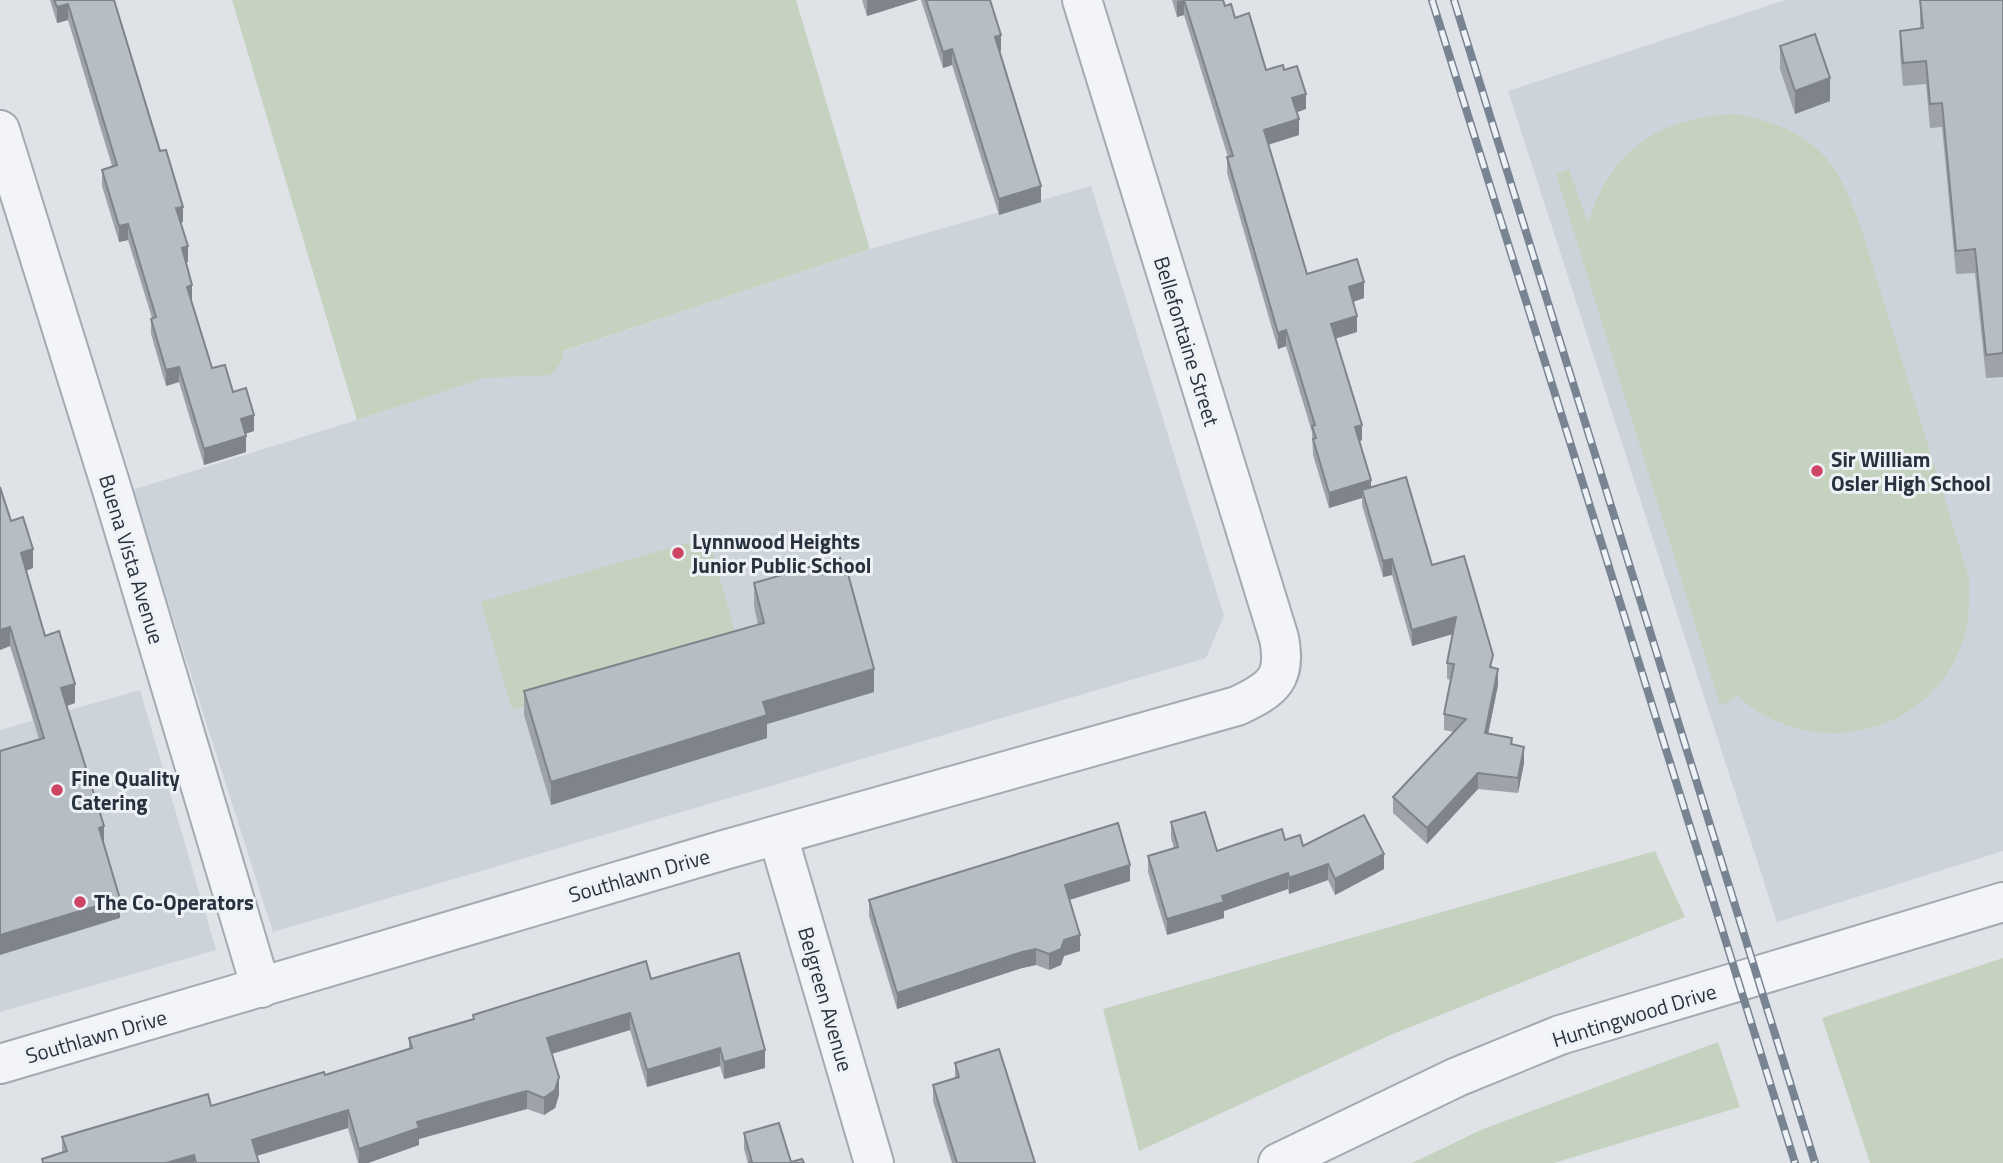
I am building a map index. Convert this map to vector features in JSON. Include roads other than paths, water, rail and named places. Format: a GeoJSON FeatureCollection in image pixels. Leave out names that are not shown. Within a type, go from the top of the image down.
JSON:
{"type":"FeatureCollection","features":[{"type":"Feature","properties":{"kind":"street","name":"Bellefontaine Street"},"geometry":{"type":"LineString","coordinates":[[1082,0],[1279,638],[1284,663],[1275,682]]}},
{"type":"Feature","properties":{"kind":"street","name":"Buena Vista Avenue"},"geometry":{"type":"LineString","coordinates":[[0,130],[113,493],[261,988]]}},
{"type":"Feature","properties":{"kind":"street","name":"Southlawn Drive"},"geometry":{"type":"LineString","coordinates":[[0,1064],[778,836],[1237,706],[1260,695],[1275,682]]}},
{"type":"Feature","properties":{"kind":"street","name":"Belgreen Avenue"},"geometry":{"type":"LineString","coordinates":[[778,836],[874,1163]]}},
{"type":"Feature","properties":{"kind":"street","name":"Huntingwood Drive"},"geometry":{"type":"LineString","coordinates":[[1278,1163],[1457,1077],[1560,1035],[2003,902]]}},
{"type":"Feature","properties":{"kind":"railway"},"geometry":{"type":"LineString","coordinates":[[1432,0],[1795,1163]]}},
{"type":"Feature","properties":{"kind":"railway"},"geometry":{"type":"LineString","coordinates":[[1454,0],[1815,1163]]}},
{"type":"Feature","properties":{"kind":"place","name":"Sir William Osler High School"},"geometry":{"type":"Point","coordinates":[1817,471]}},
{"type":"Feature","properties":{"kind":"place","name":"Lynnwood Heights Junior Public School"},"geometry":{"type":"Point","coordinates":[678,553]}},
{"type":"Feature","properties":{"kind":"place","name":"Fine Quality Catering"},"geometry":{"type":"Point","coordinates":[57,790]}},
{"type":"Feature","properties":{"kind":"place","name":"The Co-Operators"},"geometry":{"type":"Point","coordinates":[80,902]}}]}
